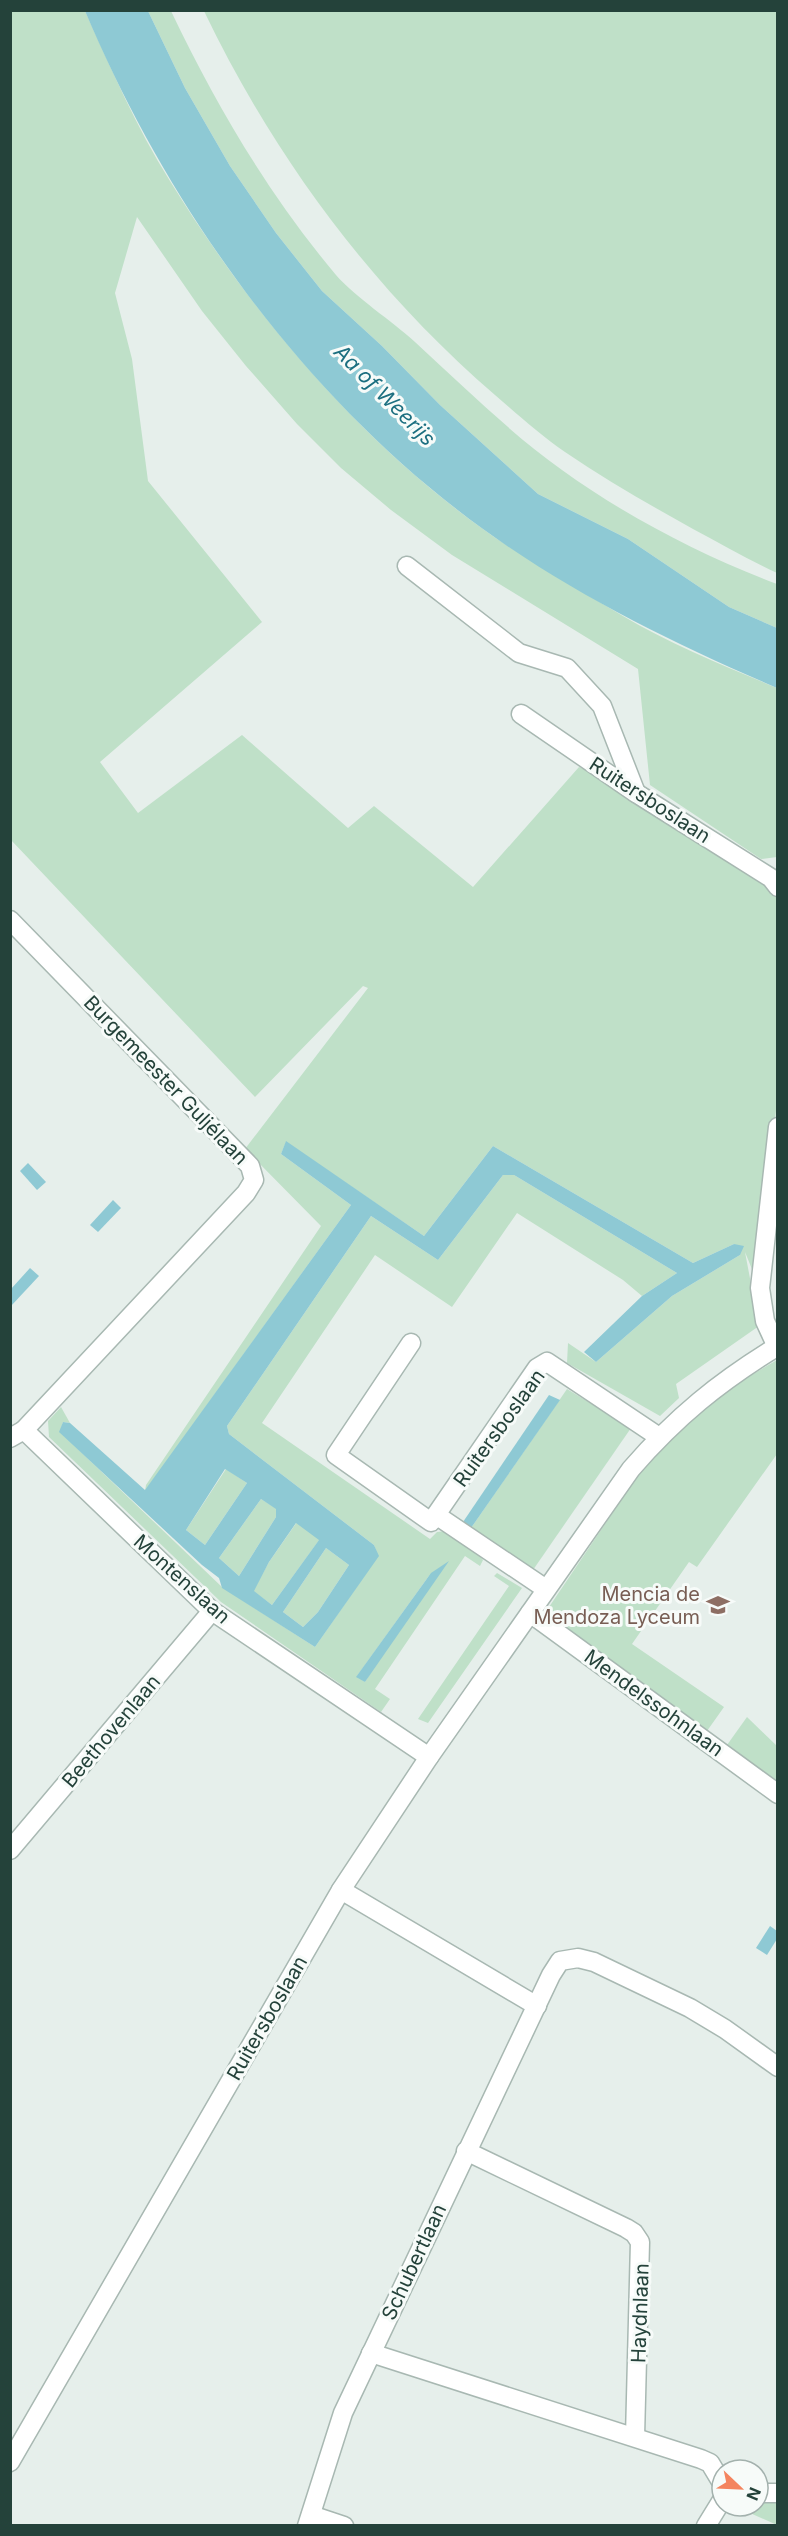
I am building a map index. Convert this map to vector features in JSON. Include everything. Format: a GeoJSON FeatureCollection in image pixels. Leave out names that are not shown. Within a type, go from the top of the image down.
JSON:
{"type":"FeatureCollection","features":[{"type":"Feature","properties":{"kind":"street"},"geometry":{"type":"LineString","coordinates":[[407,566],[519,653],[567,668],[602,705],[636,793]]}},
{"type":"Feature","properties":{"kind":"street","name":"Ruitersboslaan"},"geometry":{"type":"LineString","coordinates":[[521,714],[636,793],[771,878],[777,887]]}},
{"type":"Feature","properties":{"kind":"street","name":"Burgemeester Guljélaan"},"geometry":{"type":"LineString","coordinates":[[10,920],[250,1166],[254,1180],[246,1193],[17,1434]]}},
{"type":"Feature","properties":{"kind":"street","name":"Ruitersboslaan"},"geometry":{"type":"LineString","coordinates":[[10,2462],[342,1890],[429,1757],[632,1469],[659,1437],[710,1391],[777,1346],[765,1321],[760,1288],[777,1127]]}},
{"type":"Feature","properties":{"kind":"street"},"geometry":{"type":"LineString","coordinates":[[411,1343],[336,1455],[431,1522],[436,1515],[546,1589]]}},
{"type":"Feature","properties":{"kind":"street","name":"Ruitersboslaan"},"geometry":{"type":"LineString","coordinates":[[436,1515],[537,1368],[547,1362],[659,1437]]}},
{"type":"Feature","properties":{"kind":"street","name":"Montenslaan"},"geometry":{"type":"LineString","coordinates":[[17,1434],[212,1611],[429,1757]]}},
{"type":"Feature","properties":{"kind":"street","name":"Beethovenlaan"},"geometry":{"type":"LineString","coordinates":[[10,1850],[212,1611]]}},
{"type":"Feature","properties":{"kind":"street","name":"Mendelssohnlaan"},"geometry":{"type":"LineString","coordinates":[[530,1613],[777,1794]]}},
{"type":"Feature","properties":{"kind":"street"},"geometry":{"type":"LineString","coordinates":[[342,1890],[537,2006]]}},
{"type":"Feature","properties":{"kind":"street","name":"Schubertlaan"},"geometry":{"type":"LineString","coordinates":[[309,2520],[343,2413],[466,2151],[560,1961],[578,1958],[594,1962],[690,2008],[725,2029],[777,2067]]}},
{"type":"Feature","properties":{"kind":"street","name":"Haydnlaan"},"geometry":{"type":"LineString","coordinates":[[466,2151],[626,2228],[640,2242],[635,2437]]}},
{"type":"Feature","properties":{"kind":"street"},"geometry":{"type":"LineString","coordinates":[[371,2353],[710,2463]]}},
{"type":"Feature","properties":{"kind":"street"},"geometry":{"type":"LineString","coordinates":[[309,2520],[344,2526]]}},
{"type":"Feature","properties":{"kind":"green space"},"geometry":{"type":"Polygon","coordinates":[[[11,11],[85,11],[146,140],[201,230],[235,278],[271,325],[350,414],[437,494],[514,550],[642,627],[777,688],[777,857],[761,859],[650,785],[638,669],[452,555],[391,510],[341,468],[297,424],[246,366],[202,311],[137,217],[115,293],[132,359],[148,481],[262,622],[100,762],[138,813],[242,735],[348,828],[374,806],[473,887],[579,767],[593,773],[766,883],[777,896],[778,1094],[756,1279],[745,1252],[759,1326],[676,1384],[679,1398],[660,1416],[567,1363],[568,1343],[596,1362],[672,1296],[740,1255],[734,1244],[693,1263],[493,1146],[424,1236],[286,1142],[281,1154],[351,1205],[145,1491],[146,1485],[321,1226],[245,1149],[368,988],[363,986],[255,1097],[11,840],[11,11]]]}},
{"type":"Feature","properties":{"kind":"green space"},"geometry":{"type":"Polygon","coordinates":[[[148,11],[171,11],[206,81],[245,148],[288,213],[344,283],[415,342],[505,424],[562,470],[613,504],[666,534],[721,561],[777,584],[777,628],[729,607],[628,539],[538,494],[440,405],[382,346],[322,291],[276,233],[230,166],[185,88],[148,11]]]}},
{"type":"Feature","properties":{"kind":"green space"},"geometry":{"type":"Polygon","coordinates":[[[204,11],[777,11],[777,573],[661,511],[565,452],[520,417],[450,354],[407,311],[367,265],[294,169],[262,118],[204,11]]]}},
{"type":"Feature","properties":{"kind":"green space"},"geometry":{"type":"Polygon","coordinates":[[[503,1175],[514,1175],[677,1273],[642,1296],[623,1280],[517,1213],[452,1307],[375,1255],[262,1423],[430,1539],[437,1532],[446,1531],[477,1552],[483,1560],[480,1566],[465,1556],[375,1689],[390,1699],[381,1712],[221,1602],[49,1437],[48,1421],[61,1407],[70,1423],[63,1422],[60,1432],[222,1587],[315,1647],[378,1556],[374,1545],[229,1434],[227,1426],[371,1216],[438,1260],[503,1175]],[[431,1573],[357,1676],[365,1682],[431,1573]]]}},
{"type":"Feature","properties":{"kind":"green space"},"geometry":{"type":"Polygon","coordinates":[[[777,1360],[777,1454],[697,1567],[689,1562],[632,1644],[724,1707],[707,1731],[545,1613],[630,1487],[660,1447],[693,1415],[743,1380],[777,1360]]]}},
{"type":"Feature","properties":{"kind":"green space"},"geometry":{"type":"Polygon","coordinates":[[[567,1389],[631,1428],[533,1570],[471,1528],[567,1389]]]}},
{"type":"Feature","properties":{"kind":"green space"},"geometry":{"type":"Polygon","coordinates":[[[226,1469],[247,1483],[205,1545],[186,1530],[226,1469]]]}},
{"type":"Feature","properties":{"kind":"green space"},"geometry":{"type":"Polygon","coordinates":[[[261,1499],[277,1509],[276,1517],[239,1576],[219,1558],[261,1499]]]}},
{"type":"Feature","properties":{"kind":"green space"},"geometry":{"type":"Polygon","coordinates":[[[297,1522],[320,1539],[272,1605],[253,1591],[269,1562],[297,1522]]]}},
{"type":"Feature","properties":{"kind":"green space"},"geometry":{"type":"Polygon","coordinates":[[[326,1548],[349,1565],[318,1612],[303,1627],[283,1612],[326,1548]]]}},
{"type":"Feature","properties":{"kind":"green space"},"geometry":{"type":"Polygon","coordinates":[[[497,1573],[522,1588],[428,1723],[418,1719],[509,1586],[494,1576],[497,1573]]]}},
{"type":"Feature","properties":{"kind":"green space"},"geometry":{"type":"Polygon","coordinates":[[[747,1717],[777,1746],[777,1781],[727,1745],[747,1717]]]}},
{"type":"Feature","properties":{"kind":"green space"},"geometry":{"type":"Polygon","coordinates":[[[770,2500],[777,2500],[777,2525],[761,2518],[770,2518],[770,2500]]]}},
{"type":"Feature","properties":{"kind":"water","name":"Aa of Weerijs"},"geometry":{"type":"Polygon","coordinates":[[[85,11],[148,11],[185,88],[230,166],[276,233],[322,291],[382,346],[440,405],[538,494],[628,539],[729,607],[777,628],[777,688],[663,636],[553,576],[483,529],[419,478],[358,422],[301,361],[249,297],[201,229],[158,158],[119,85],[85,11]]]}},
{"type":"Feature","properties":{"kind":"water"},"geometry":{"type":"Polygon","coordinates":[[[286,1141],[424,1236],[493,1146],[693,1263],[734,1244],[744,1246],[740,1255],[672,1296],[596,1362],[584,1352],[642,1296],[677,1273],[514,1175],[503,1175],[438,1260],[371,1216],[227,1426],[229,1434],[374,1545],[379,1556],[315,1647],[222,1588],[219,1578],[202,1565],[59,1432],[63,1422],[70,1423],[145,1490],[351,1205],[281,1154],[286,1141]],[[225,1469],[186,1530],[205,1545],[247,1483],[225,1469]],[[261,1499],[219,1558],[239,1576],[276,1517],[276,1509],[261,1499]],[[296,1523],[269,1562],[254,1591],[272,1605],[319,1540],[296,1523]],[[326,1548],[283,1612],[303,1627],[318,1612],[349,1565],[326,1548]]]}},
{"type":"Feature","properties":{"kind":"water"},"geometry":{"type":"Polygon","coordinates":[[[28,1163],[46,1182],[37,1190],[20,1171],[28,1163]]]}},
{"type":"Feature","properties":{"kind":"water"},"geometry":{"type":"Polygon","coordinates":[[[113,1200],[121,1208],[98,1232],[90,1225],[113,1200]]]}},
{"type":"Feature","properties":{"kind":"water"},"geometry":{"type":"Polygon","coordinates":[[[30,1268],[39,1276],[11,1306],[11,1289],[30,1268]]]}},
{"type":"Feature","properties":{"kind":"water"},"geometry":{"type":"Polygon","coordinates":[[[549,1395],[560,1400],[471,1528],[463,1522],[549,1395]]]}},
{"type":"Feature","properties":{"kind":"water"},"geometry":{"type":"Polygon","coordinates":[[[449,1561],[365,1682],[356,1677],[431,1573],[449,1561]]]}},
{"type":"Feature","properties":{"kind":"water"},"geometry":{"type":"Polygon","coordinates":[[[770,1926],[777,1931],[777,1939],[767,1955],[756,1948],[770,1926]]]}},
{"type":"Feature","properties":{"kind":"place","name":"Mencia de Mendoza Lyceum"},"geometry":{"type":"Point","coordinates":[718,1605]}}]}
